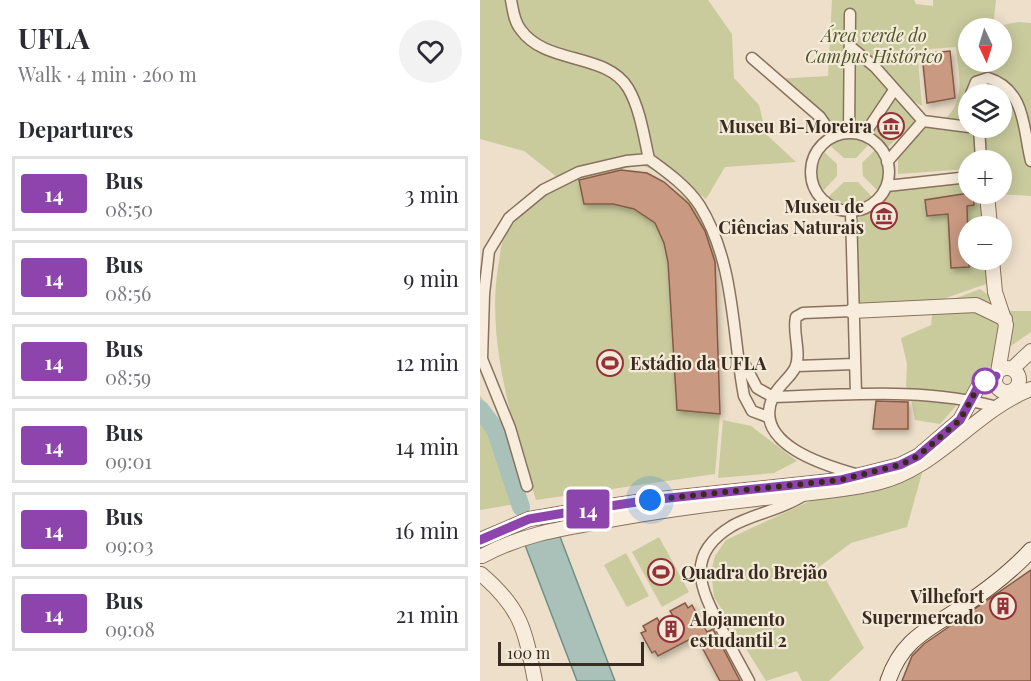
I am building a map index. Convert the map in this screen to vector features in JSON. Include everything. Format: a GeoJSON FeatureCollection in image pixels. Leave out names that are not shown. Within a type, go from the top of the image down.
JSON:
{"type":"FeatureCollection","features":[{"type":"Feature","properties":{"kind":"main road"},"geometry":{"type":"LineString","coordinates":[[888,681],[896,660],[918,634],[990,587],[1031,550]]}},
{"type":"Feature","properties":{"kind":"street"},"geometry":{"type":"LineString","coordinates":[[511,0],[520,30],[530,40],[560,56],[592,64],[613,74],[628,88],[650,159],[690,193],[699,205],[717,242],[727,278],[739,352],[741,380],[747,405],[752,411],[768,417]]}},
{"type":"Feature","properties":{"kind":"street"},"geometry":{"type":"LineString","coordinates":[[849,133],[850,14]]}},
{"type":"Feature","properties":{"kind":"street"},"geometry":{"type":"LineString","coordinates":[[851,47],[875,67],[923,121],[958,126]]}},
{"type":"Feature","properties":{"kind":"street"},"geometry":{"type":"LineString","coordinates":[[752,58],[820,117],[833,136]]}},
{"type":"Feature","properties":{"kind":"street"},"geometry":{"type":"LineString","coordinates":[[975,84],[988,78],[998,84]]}},
{"type":"Feature","properties":{"kind":"street"},"geometry":{"type":"LineString","coordinates":[[864,135],[894,90]]}},
{"type":"Feature","properties":{"kind":"street"},"geometry":{"type":"LineString","coordinates":[[1012,95],[1020,105],[1031,160]]}},
{"type":"Feature","properties":{"kind":"street"},"geometry":{"type":"LineString","coordinates":[[887,162],[923,121]]}},
{"type":"Feature","properties":{"kind":"street"},"geometry":{"type":"LineString","coordinates":[[849,133],[864,135],[877,144],[887,162],[889,171],[887,186],[878,199],[866,208],[851,212],[836,209],[822,201],[812,181],[812,158],[821,145],[833,136],[849,133]]}},
{"type":"Feature","properties":{"kind":"street"},"geometry":{"type":"LineString","coordinates":[[527,486],[510,428],[481,359],[484,294],[489,251],[509,218],[543,190],[579,172],[626,161],[650,159]]}},
{"type":"Feature","properties":{"kind":"street"},"geometry":{"type":"LineString","coordinates":[[887,186],[958,178]]}},
{"type":"Feature","properties":{"kind":"street"},"geometry":{"type":"LineString","coordinates":[[851,212],[856,394]]}},
{"type":"Feature","properties":{"kind":"street"},"geometry":{"type":"LineString","coordinates":[[993,270],[995,292],[1005,319],[1006,334],[999,388],[1011,394],[1031,389]]}},
{"type":"Feature","properties":{"kind":"street"},"geometry":{"type":"LineString","coordinates":[[976,305],[995,292]]}},
{"type":"Feature","properties":{"kind":"street"},"geometry":{"type":"LineString","coordinates":[[863,476],[814,461],[798,452],[774,430],[768,417],[773,397],[796,366],[796,318],[803,313],[976,305],[1005,319]]}},
{"type":"Feature","properties":{"kind":"street"},"geometry":{"type":"LineString","coordinates":[[480,540],[529,519],[863,476],[900,465],[918,456],[960,420],[978,387],[1031,351]]}},
{"type":"Feature","properties":{"kind":"street"},"geometry":{"type":"LineString","coordinates":[[739,352],[757,388],[773,397],[856,394],[923,395],[997,407]]}},
{"type":"Feature","properties":{"kind":"street"},"geometry":{"type":"LineString","coordinates":[[796,366],[854,364]]}},
{"type":"Feature","properties":{"kind":"street"},"geometry":{"type":"LineString","coordinates":[[535,681],[519,616],[508,600],[480,574],[484,565],[481,555],[525,536],[554,530],[753,499],[807,494],[877,483],[898,477],[943,450],[1011,394],[1019,383],[1017,372],[1002,372]]}},
{"type":"Feature","properties":{"kind":"street"},"geometry":{"type":"LineString","coordinates":[[749,681],[704,597],[700,576],[701,560],[719,535],[748,518],[777,509],[807,494]]}},
{"type":"Feature","properties":{"kind":"street"},"geometry":{"type":"LineString","coordinates":[[748,518],[753,499]]}},
{"type":"Feature","properties":{"kind":"green space"},"geometry":{"type":"Polygon","coordinates":[[[480,0],[708,0],[732,34],[734,78],[759,105],[766,134],[796,162],[725,167],[706,199],[679,179],[640,165],[618,170],[647,173],[664,182],[698,208],[715,247],[720,414],[715,474],[536,500],[511,415],[499,355],[495,296],[498,267],[503,241],[519,216],[529,206],[551,190],[591,174],[557,177],[524,151],[480,139],[480,0]]]}},
{"type":"Feature","properties":{"kind":"green space","name":"Área verde do Campus Histórico"},"geometry":{"type":"Polygon","coordinates":[[[832,0],[914,0],[916,4],[933,6],[933,0],[996,0],[994,18],[958,18],[958,66],[956,47],[917,50],[922,106],[894,90],[895,96],[922,114],[945,119],[952,111],[958,98],[958,138],[1012,138],[1012,84],[959,84],[959,72],[1012,72],[1012,23],[1031,23],[1031,196],[1012,195],[1012,150],[958,150],[958,170],[898,174],[898,151],[918,119],[888,147],[870,129],[889,95],[861,126],[835,131],[775,79],[828,76],[832,0]]]}},
{"type":"Feature","properties":{"kind":"green space"},"geometry":{"type":"Polygon","coordinates":[[[848,135],[860,137],[870,143],[856,158],[844,158],[828,144],[848,135]]]}},
{"type":"Feature","properties":{"kind":"green space"},"geometry":{"type":"Polygon","coordinates":[[[877,148],[883,159],[885,170],[884,180],[878,191],[863,176],[862,163],[877,148]]]}},
{"type":"Feature","properties":{"kind":"green space"},"geometry":{"type":"Polygon","coordinates":[[[822,150],[837,164],[837,176],[823,191],[815,170],[822,150]]]}},
{"type":"Feature","properties":{"kind":"green space"},"geometry":{"type":"Polygon","coordinates":[[[958,180],[958,204],[984,204],[985,216],[958,216],[958,270],[986,270],[986,284],[943,299],[855,305],[858,219],[895,186],[958,180]]]}},
{"type":"Feature","properties":{"kind":"green space"},"geometry":{"type":"Polygon","coordinates":[[[844,182],[858,182],[872,197],[861,203],[850,205],[827,198],[844,182]]]}},
{"type":"Feature","properties":{"kind":"green space"},"geometry":{"type":"Polygon","coordinates":[[[980,289],[1011,311],[1031,311],[1031,332],[1005,350],[940,424],[915,420],[910,393],[906,386],[907,364],[901,338],[931,325],[933,307],[980,289]]]}},
{"type":"Feature","properties":{"kind":"green space"},"geometry":{"type":"Polygon","coordinates":[[[480,396],[503,424],[521,503],[480,510],[480,396]]]}},
{"type":"Feature","properties":{"kind":"green space"},"geometry":{"type":"Polygon","coordinates":[[[723,420],[751,426],[797,461],[774,473],[718,478],[723,420]]]}},
{"type":"Feature","properties":{"kind":"green space"},"geometry":{"type":"Polygon","coordinates":[[[922,473],[907,527],[851,543],[819,567],[864,648],[829,681],[802,681],[797,671],[766,681],[714,597],[711,571],[715,556],[726,540],[810,501],[870,493],[922,473]]]}},
{"type":"Feature","properties":{"kind":"green space","name":"Quadra do Brejão"},"geometry":{"type":"Polygon","coordinates":[[[659,537],[689,592],[662,607],[632,552],[659,537]]]}},
{"type":"Feature","properties":{"kind":"green space","name":"Quadra do Brejão"},"geometry":{"type":"Polygon","coordinates":[[[626,553],[649,596],[627,607],[604,565],[626,553]]]}},
{"type":"Feature","properties":{"kind":"shaded area"},"geometry":{"type":"Polygon","coordinates":[[[559,534],[615,681],[577,681],[525,545],[559,534]]]}},
{"type":"Feature","properties":{"kind":"building"},"geometry":{"type":"Polygon","coordinates":[[[950,51],[955,98],[927,103],[922,54],[950,51]]]}},
{"type":"Feature","properties":{"kind":"building"},"geometry":{"type":"Polygon","coordinates":[[[621,170],[647,173],[664,182],[689,204],[705,231],[715,262],[720,414],[677,410],[668,262],[664,243],[655,223],[634,209],[613,204],[584,204],[579,180],[621,170]]]}},
{"type":"Feature","properties":{"kind":"building"},"geometry":{"type":"Polygon","coordinates":[[[958,195],[958,204],[974,204],[967,206],[967,216],[958,216],[958,268],[951,268],[948,214],[927,216],[925,200],[958,195]]]}},
{"type":"Feature","properties":{"kind":"building"},"geometry":{"type":"Polygon","coordinates":[[[876,401],[908,402],[908,429],[873,429],[876,401]]]}},
{"type":"Feature","properties":{"kind":"building","name":"Vilhefort Supermercado"},"geometry":{"type":"Polygon","coordinates":[[[1031,570],[1031,681],[902,681],[912,656],[924,644],[1031,570]]]}},
{"type":"Feature","properties":{"kind":"building","name":"Alojamento estudantil 2"},"geometry":{"type":"Polygon","coordinates":[[[685,603],[688,608],[692,605],[707,632],[713,629],[740,681],[720,681],[696,636],[658,656],[655,651],[652,653],[641,633],[646,631],[643,626],[657,618],[660,623],[673,616],[670,611],[685,603]]]}},
{"type":"Feature","properties":{"kind":"waterway"},"geometry":{"type":"LineString","coordinates":[[480,409],[495,429],[521,507]]}},
{"type":"Feature","properties":{"kind":"bus line","name":"14"},"geometry":{"type":"LineString","coordinates":[[480,540],[529,519],[650,500],[840,480],[900,465],[918,456],[943,436],[960,420],[978,387],[996,376]]}},
{"type":"Feature","properties":{"kind":"place","name":"Museu Bi-Moreira"},"geometry":{"type":"Point","coordinates":[891,126]}},
{"type":"Feature","properties":{"kind":"place","name":"Museu de Ciências Naturais"},"geometry":{"type":"Point","coordinates":[884,216]}},
{"type":"Feature","properties":{"kind":"place","name":"Estádio da UFLA"},"geometry":{"type":"Point","coordinates":[610,363]}},
{"type":"Feature","properties":{"kind":"place","name":"Quadra do Brejão"},"geometry":{"type":"Point","coordinates":[661,572]}},
{"type":"Feature","properties":{"kind":"place","name":"Vilhefort Supermercado"},"geometry":{"type":"Point","coordinates":[1003,606]}},
{"type":"Feature","properties":{"kind":"place","name":"Alojamento estudantil 2"},"geometry":{"type":"Point","coordinates":[671,629]}},
{"type":"Feature","properties":{"kind":"route"},"geometry":{"type":"LineString","coordinates":[[650,500],[840,480],[900,465],[918,456],[960,420],[969,401],[985,381]]}}]}
